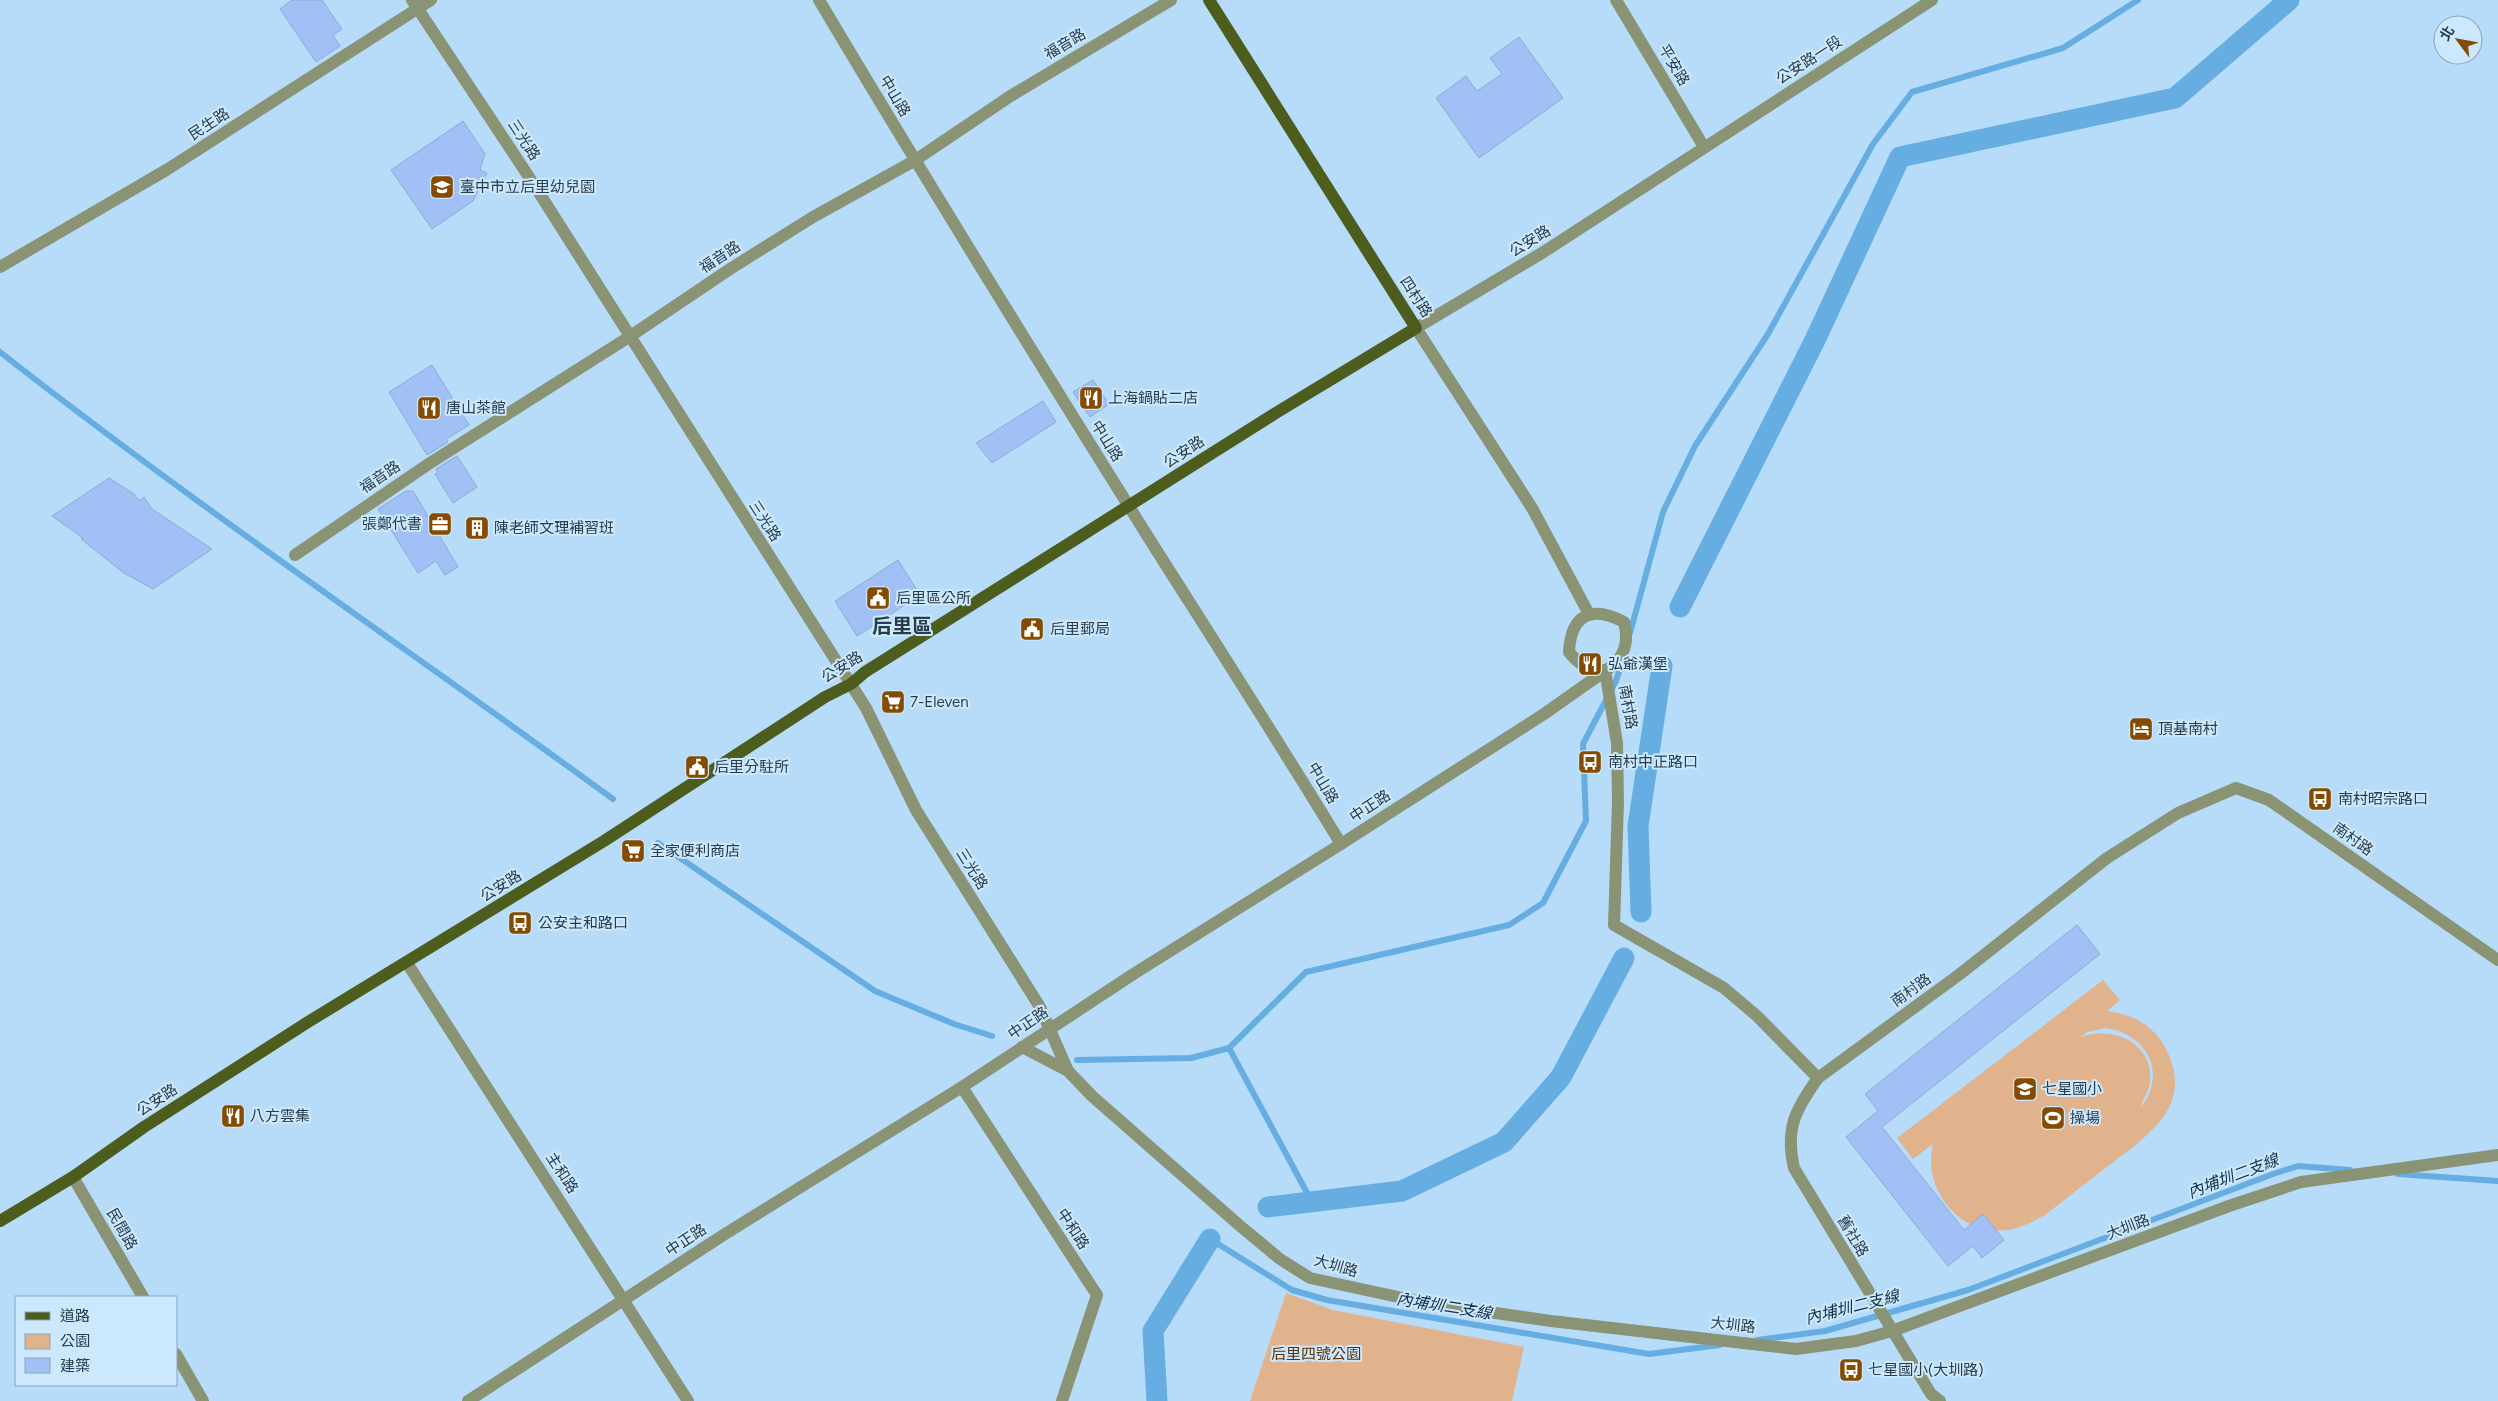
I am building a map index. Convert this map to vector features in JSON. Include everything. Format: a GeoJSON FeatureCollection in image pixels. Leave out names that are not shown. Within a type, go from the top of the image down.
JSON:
{"type":"FeatureCollection","features":[{"type":"Feature","properties":{"kind":"main road","name":"四村路"},"geometry":{"type":"LineString","coordinates":[[1209,0],[1416,328]]}},
{"type":"Feature","properties":{"kind":"main road","name":"公安路"},"geometry":{"type":"LineString","coordinates":[[0,1221],[73,1177],[144,1127],[224,1075],[604,841],[825,697],[851,684],[865,672],[1270,416],[1416,328]]}},
{"type":"Feature","properties":{"kind":"street","name":"民生路"},"geometry":{"type":"LineString","coordinates":[[0,267],[168,169],[415,4],[431,0]]}},
{"type":"Feature","properties":{"kind":"street","name":"中山路"},"geometry":{"type":"LineString","coordinates":[[819,0],[914,161],[1129,506],[1259,709],[1341,844]]}},
{"type":"Feature","properties":{"kind":"street","name":"福音路"},"geometry":{"type":"LineString","coordinates":[[295,554],[430,463],[813,217],[914,161],[1009,97],[1171,0]]}},
{"type":"Feature","properties":{"kind":"street","name":"平安路"},"geometry":{"type":"LineString","coordinates":[[1616,0],[1704,148]]}},
{"type":"Feature","properties":{"kind":"street","name":"公安路一段"},"geometry":{"type":"LineString","coordinates":[[1704,148],[1932,0]]}},
{"type":"Feature","properties":{"kind":"street","name":"三光路"},"geometry":{"type":"LineString","coordinates":[[415,4],[531,180],[866,708],[916,810],[1051,1028],[1068,1071]]}},
{"type":"Feature","properties":{"kind":"street","name":"公安路"},"geometry":{"type":"LineString","coordinates":[[1416,328],[1542,253],[1704,148]]}},
{"type":"Feature","properties":{"kind":"street","name":"四村路"},"geometry":{"type":"LineString","coordinates":[[1416,328],[1532,508],[1589,614]]}},
{"type":"Feature","properties":{"kind":"street","name":"南村路"},"geometry":{"type":"LineString","coordinates":[[1589,614],[1606,614],[1624,622],[1627,640],[1623,653],[1615,664],[1605,670],[1617,743],[1614,924],[1724,988],[1757,1016],[1818,1078],[1960,974],[2107,858],[2178,813],[2236,788],[2269,800],[2498,960]]}},
{"type":"Feature","properties":{"kind":"street"},"geometry":{"type":"LineString","coordinates":[[1589,614],[1582,617],[1575,626],[1569,652],[1576,660],[1590,670],[1605,670]]}},
{"type":"Feature","properties":{"kind":"street","name":"中正路"},"geometry":{"type":"LineString","coordinates":[[468,1401],[725,1234],[962,1087],[1051,1028],[1544,714],[1605,670]]}},
{"type":"Feature","properties":{"kind":"street","name":"主和路"},"geometry":{"type":"LineString","coordinates":[[407,963],[688,1401]]}},
{"type":"Feature","properties":{"kind":"street","name":"大圳路"},"geometry":{"type":"LineString","coordinates":[[1022,1047],[1068,1071],[1092,1096],[1239,1225],[1280,1259],[1310,1278],[1426,1302],[1551,1321],[1796,1349],[1856,1342],[1892,1331],[2229,1206],[2301,1182],[2498,1155]]}},
{"type":"Feature","properties":{"kind":"street","name":"舊社路"},"geometry":{"type":"LineString","coordinates":[[1818,1078],[1799,1104],[1791,1126],[1789,1148],[1794,1168],[1931,1394],[1940,1401]]}},
{"type":"Feature","properties":{"kind":"street","name":"中和路"},"geometry":{"type":"LineString","coordinates":[[962,1087],[1097,1295],[1062,1401]]}},
{"type":"Feature","properties":{"kind":"street","name":"民間路"},"geometry":{"type":"LineString","coordinates":[[73,1177],[142,1296]]}},
{"type":"Feature","properties":{"kind":"street"},"geometry":{"type":"LineString","coordinates":[[178,1357],[204,1401]]}},
{"type":"Feature","properties":{"kind":"green space"},"geometry":{"type":"Polygon","coordinates":[[[2103,980],[2120,1000],[2107,1011],[2134,1018],[2150,1028],[2162,1042],[2174,1071],[2175,1088],[2170,1104],[2162,1118],[2151,1131],[2045,1215],[2016,1228],[1989,1230],[1973,1225],[1959,1217],[1947,1206],[1933,1177],[1931,1161],[1933,1144],[1913,1159],[1897,1138],[2103,980]],[[2106,1028],[2087,1032],[2081,1037],[2094,1034],[2120,1036],[2140,1050],[2147,1060],[2150,1073],[2149,1087],[2140,1107],[2147,1098],[2151,1088],[2152,1066],[2143,1048],[2135,1040],[2117,1030],[2106,1028]]]}},
{"type":"Feature","properties":{"kind":"green space","name":"后里四號公園"},"geometry":{"type":"Polygon","coordinates":[[[1286,1293],[1333,1310],[1524,1347],[1512,1401],[1250,1401],[1286,1293]]]}},
{"type":"Feature","properties":{"kind":"building"},"geometry":{"type":"Polygon","coordinates":[[[292,0],[322,0],[342,29],[333,35],[340,46],[316,62],[280,9],[292,0]]]}},
{"type":"Feature","properties":{"kind":"building"},"geometry":{"type":"Polygon","coordinates":[[[1519,37],[1563,98],[1479,158],[1436,98],[1466,76],[1477,91],[1502,74],[1490,58],[1519,37]]]}},
{"type":"Feature","properties":{"kind":"building","name":"臺中市立后里幼兒園"},"geometry":{"type":"Polygon","coordinates":[[[463,121],[485,154],[480,170],[487,173],[473,201],[432,229],[391,170],[463,121]]]}},
{"type":"Feature","properties":{"kind":"building","name":"唐山茶館"},"geometry":{"type":"Polygon","coordinates":[[[432,365],[469,425],[446,439],[448,442],[427,455],[389,392],[432,365]]]}},
{"type":"Feature","properties":{"kind":"building","name":"上海鍋貼二店"},"geometry":{"type":"Polygon","coordinates":[[[1093,380],[1109,404],[1090,417],[1073,392],[1093,380]]]}},
{"type":"Feature","properties":{"kind":"building"},"geometry":{"type":"Polygon","coordinates":[[[1043,401],[1056,422],[992,463],[976,443],[1043,401]]]}},
{"type":"Feature","properties":{"kind":"building"},"geometry":{"type":"Polygon","coordinates":[[[457,456],[477,487],[453,503],[435,474],[438,473],[436,469],[457,456]]]}},
{"type":"Feature","properties":{"kind":"building"},"geometry":{"type":"Polygon","coordinates":[[[109,478],[134,494],[139,501],[144,497],[152,509],[212,549],[153,589],[124,573],[81,539],[83,538],[52,516],[109,478]]]}},
{"type":"Feature","properties":{"kind":"building"},"geometry":{"type":"Polygon","coordinates":[[[406,491],[413,491],[458,567],[445,575],[436,561],[418,573],[378,509],[406,491]]]}},
{"type":"Feature","properties":{"kind":"building","name":"后里區公所"},"geometry":{"type":"Polygon","coordinates":[[[898,560],[920,595],[857,636],[835,601],[898,560]]]}},
{"type":"Feature","properties":{"kind":"building"},"geometry":{"type":"Polygon","coordinates":[[[2077,925],[2100,954],[1882,1127],[1964,1230],[1983,1214],[2004,1240],[1982,1258],[1973,1246],[1948,1266],[1846,1137],[1878,1111],[1865,1094],[2077,925]]]}},
{"type":"Feature","properties":{"kind":"waterway"},"geometry":{"type":"LineString","coordinates":[[1630,633],[1663,512],[1695,446],[1768,334],[1873,144],[1912,92],[2063,48],[2138,0]]}},
{"type":"Feature","properties":{"kind":"waterway"},"geometry":{"type":"LineString","coordinates":[[1680,607],[1815,340],[1900,157],[2175,98],[2289,0]]}},
{"type":"Feature","properties":{"kind":"waterway"},"geometry":{"type":"LineString","coordinates":[[0,352],[151,467],[613,799]]}},
{"type":"Feature","properties":{"kind":"waterway"},"geometry":{"type":"LineString","coordinates":[[1077,1060],[1191,1058],[1229,1048],[1306,972],[1509,925],[1543,903],[1586,821],[1583,744],[1616,681],[1622,662]]}},
{"type":"Feature","properties":{"kind":"waterway"},"geometry":{"type":"LineString","coordinates":[[1641,912],[1638,826],[1662,666]]}},
{"type":"Feature","properties":{"kind":"waterway"},"geometry":{"type":"LineString","coordinates":[[658,843],[875,991],[954,1024],[992,1036]]}},
{"type":"Feature","properties":{"kind":"waterway"},"geometry":{"type":"LineString","coordinates":[[1268,1207],[1402,1191],[1504,1142],[1561,1077],[1624,958]]}},
{"type":"Feature","properties":{"kind":"waterway"},"geometry":{"type":"LineString","coordinates":[[1229,1048],[1312,1202]]}},
{"type":"Feature","properties":{"kind":"waterway","name":"內埔圳二支線"},"geometry":{"type":"LineString","coordinates":[[1757,1340],[1825,1331],[1968,1290],[2298,1166],[2350,1170]]}},
{"type":"Feature","properties":{"kind":"waterway","name":"內埔圳二支線"},"geometry":{"type":"LineString","coordinates":[[2398,1174],[2498,1181]]}},
{"type":"Feature","properties":{"kind":"waterway","name":"內埔圳二支線"},"geometry":{"type":"LineString","coordinates":[[1210,1239],[1292,1290],[1327,1300],[1649,1354],[1720,1345]]}},
{"type":"Feature","properties":{"kind":"waterway"},"geometry":{"type":"LineString","coordinates":[[1157,1401],[1153,1331],[1210,1239]]}},
{"type":"Feature","properties":{"kind":"place","name":"臺中市立后里幼兒園"},"geometry":{"type":"Point","coordinates":[442,187]}},
{"type":"Feature","properties":{"kind":"place","name":"上海鍋貼二店"},"geometry":{"type":"Point","coordinates":[1091,398]}},
{"type":"Feature","properties":{"kind":"place","name":"唐山茶館"},"geometry":{"type":"Point","coordinates":[429,408]}},
{"type":"Feature","properties":{"kind":"place","name":"張鄭代書"},"geometry":{"type":"Point","coordinates":[440,524]}},
{"type":"Feature","properties":{"kind":"place","name":"陳老師文理補習班"},"geometry":{"type":"Point","coordinates":[477,528]}},
{"type":"Feature","properties":{"kind":"place","name":"后里區公所"},"geometry":{"type":"Point","coordinates":[878,598]}},
{"type":"Feature","properties":{"kind":"place","name":"后里郵局"},"geometry":{"type":"Point","coordinates":[1032,629]}},
{"type":"Feature","properties":{"kind":"place","name":"弘爺漢堡"},"geometry":{"type":"Point","coordinates":[1590,664]}},
{"type":"Feature","properties":{"kind":"place","name":"7-Eleven"},"geometry":{"type":"Point","coordinates":[893,702]}},
{"type":"Feature","properties":{"kind":"place","name":"頂基南村"},"geometry":{"type":"Point","coordinates":[2141,729]}},
{"type":"Feature","properties":{"kind":"place","name":"南村中正路口"},"geometry":{"type":"Point","coordinates":[1590,762]}},
{"type":"Feature","properties":{"kind":"place","name":"后里分駐所"},"geometry":{"type":"Point","coordinates":[697,767]}},
{"type":"Feature","properties":{"kind":"place","name":"南村昭宗路口"},"geometry":{"type":"Point","coordinates":[2320,799]}},
{"type":"Feature","properties":{"kind":"place","name":"全家便利商店"},"geometry":{"type":"Point","coordinates":[633,851]}},
{"type":"Feature","properties":{"kind":"place","name":"公安主和路口"},"geometry":{"type":"Point","coordinates":[520,923]}},
{"type":"Feature","properties":{"kind":"place","name":"七星國小"},"geometry":{"type":"Point","coordinates":[2025,1089]}},
{"type":"Feature","properties":{"kind":"place","name":"八方雲集"},"geometry":{"type":"Point","coordinates":[233,1116]}},
{"type":"Feature","properties":{"kind":"place","name":"操場"},"geometry":{"type":"Point","coordinates":[2053,1118]}},
{"type":"Feature","properties":{"kind":"place","name":"七星國小(大圳路)"},"geometry":{"type":"Point","coordinates":[1851,1370]}},
{"type":"Feature","properties":{"kind":"district","name":"后里區"},"geometry":{"type":"Point","coordinates":[902,626]}}]}
